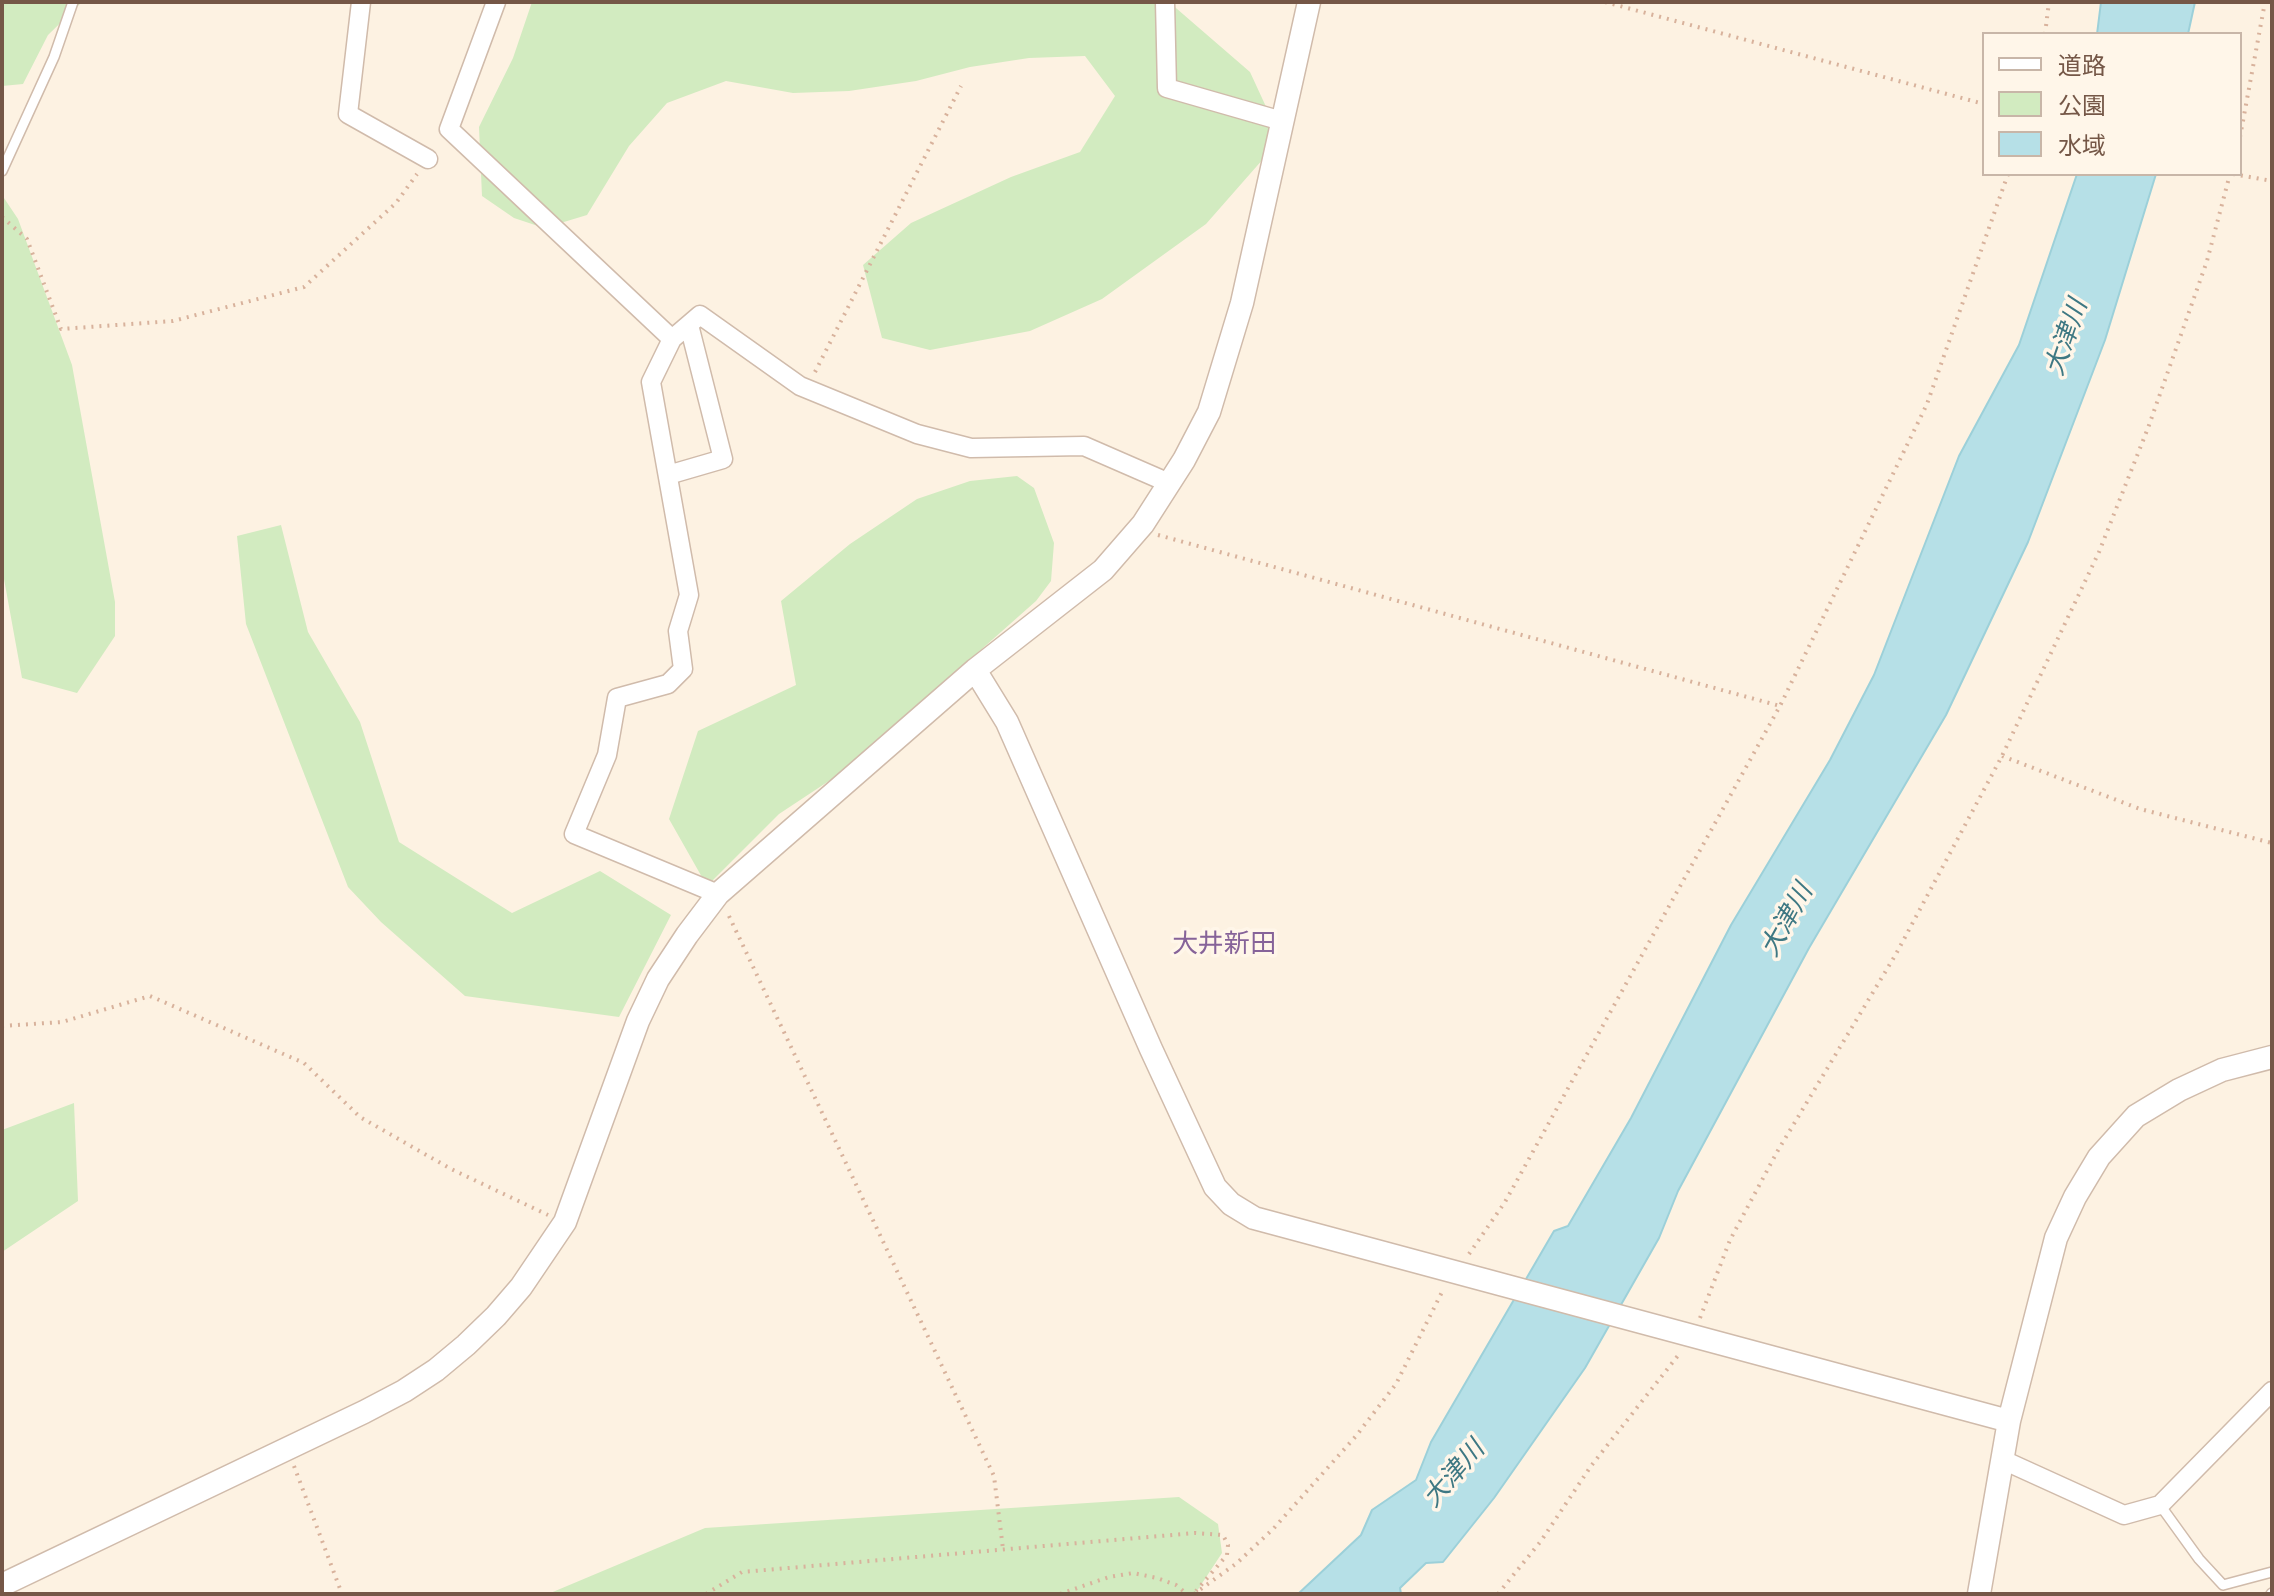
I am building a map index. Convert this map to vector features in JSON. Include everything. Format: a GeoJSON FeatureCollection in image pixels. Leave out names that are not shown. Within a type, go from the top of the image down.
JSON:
{"type":"FeatureCollection","features":[{"type":"Feature","properties":{"kind":"street"},"geometry":{"type":"LineString","coordinates":[[361,2],[348,114],[428,159]]}},
{"type":"Feature","properties":{"kind":"street"},"geometry":{"type":"LineString","coordinates":[[496,2],[449,129],[672,339]]}},
{"type":"Feature","properties":{"kind":"street"},"geometry":{"type":"LineString","coordinates":[[1165,2],[1167,88],[1282,121]]}},
{"type":"Feature","properties":{"kind":"street"},"geometry":{"type":"LineString","coordinates":[[2,1585],[364,1412],[436,1370],[496,1316],[521,1287],[565,1222],[638,1021],[658,979],[718,894],[975,670],[1103,570],[1143,524],[1184,460],[1209,412],[1242,303],[1309,2]]}},
{"type":"Feature","properties":{"kind":"street"},"geometry":{"type":"LineString","coordinates":[[718,894],[574,834],[607,755],[617,698],[668,684],[683,669],[678,631],[689,595],[651,382],[672,339],[700,315],[800,386],[917,434],[971,448],[1084,446],[1169,483]]}},
{"type":"Feature","properties":{"kind":"street"},"geometry":{"type":"LineString","coordinates":[[668,475],[723,459],[689,325]]}},
{"type":"Feature","properties":{"kind":"street"},"geometry":{"type":"LineString","coordinates":[[975,670],[1007,722],[1215,1187],[1231,1204],[1254,1218],[2009,1421]]}},
{"type":"Feature","properties":{"kind":"street"},"geometry":{"type":"LineString","coordinates":[[1979,1594],[2009,1421],[2056,1238],[2075,1197],[2099,1157],[2136,1116],[2179,1090],[2222,1070],[2272,1057]]}},
{"type":"Feature","properties":{"kind":"street"},"geometry":{"type":"LineString","coordinates":[[2003,1460],[2124,1515],[2160,1505],[2272,1391]]}},
{"type":"Feature","properties":{"kind":"lane"},"geometry":{"type":"LineString","coordinates":[[2,171],[54,57],[73,2]]}},
{"type":"Feature","properties":{"kind":"lane"},"geometry":{"type":"LineString","coordinates":[[2160,1505],[2199,1559],[2223,1585],[2272,1572]]}},
{"type":"Feature","properties":{"kind":"path"},"geometry":{"type":"LineString","coordinates":[[1605,2],[1982,103]]}},
{"type":"Feature","properties":{"kind":"path"},"geometry":{"type":"LineString","coordinates":[[2045,32],[2049,2]]}},
{"type":"Feature","properties":{"kind":"path"},"geometry":{"type":"LineString","coordinates":[[2242,126],[2265,2]]}},
{"type":"Feature","properties":{"kind":"path"},"geometry":{"type":"LineString","coordinates":[[807,389],[961,86]]}},
{"type":"Feature","properties":{"kind":"path"},"geometry":{"type":"LineString","coordinates":[[2,217],[27,239],[61,329],[173,321],[304,287],[396,203],[428,159]]}},
{"type":"Feature","properties":{"kind":"path"},"geometry":{"type":"LineString","coordinates":[[1191,1594],[1237,1563],[1274,1528],[1356,1436],[1396,1384],[1447,1283],[1505,1202],[1780,706],[1927,404],[2007,176]]}},
{"type":"Feature","properties":{"kind":"path"},"geometry":{"type":"LineString","coordinates":[[1498,1594],[1541,1541],[1591,1466],[1693,1336],[1730,1240],[1777,1152],[1896,954],[2002,756],[2099,552],[2143,442],[2207,261],[2231,176]]}},
{"type":"Feature","properties":{"kind":"path"},"geometry":{"type":"LineString","coordinates":[[2242,176],[2272,181]]}},
{"type":"Feature","properties":{"kind":"path"},"geometry":{"type":"LineString","coordinates":[[1143,524],[1157,535],[1780,706]]}},
{"type":"Feature","properties":{"kind":"path"},"geometry":{"type":"LineString","coordinates":[[2002,756],[2140,809],[2272,843]]}},
{"type":"Feature","properties":{"kind":"path"},"geometry":{"type":"LineString","coordinates":[[718,894],[994,1476],[1003,1549]]}},
{"type":"Feature","properties":{"kind":"path"},"geometry":{"type":"LineString","coordinates":[[2,1026],[62,1022],[150,996],[304,1063],[360,1117],[451,1169],[565,1222]]}},
{"type":"Feature","properties":{"kind":"path"},"geometry":{"type":"LineString","coordinates":[[288,1449],[342,1594]]}},
{"type":"Feature","properties":{"kind":"path"},"geometry":{"type":"LineString","coordinates":[[706,1594],[742,1572],[1195,1533],[1223,1535],[1228,1545],[1227,1555],[1191,1594]]}},
{"type":"Feature","properties":{"kind":"path"},"geometry":{"type":"LineString","coordinates":[[1060,1594],[1109,1577],[1133,1573],[1157,1578],[1191,1594]]}},
{"type":"Feature","properties":{"kind":"green space"},"geometry":{"type":"Polygon","coordinates":[[[2,2],[82,2],[48,35],[23,84],[2,86],[2,2]]]}},
{"type":"Feature","properties":{"kind":"green space"},"geometry":{"type":"Polygon","coordinates":[[[532,2],[1169,2],[1250,72],[1268,111],[1271,150],[1206,224],[1102,299],[1030,331],[930,350],[882,338],[863,265],[911,223],[1011,177],[1080,152],[1115,96],[1085,56],[1029,58],[849,91],[793,93],[726,81],[667,103],[629,146],[587,215],[544,228],[514,218],[482,196],[479,127],[513,58],[532,2]]]}},
{"type":"Feature","properties":{"kind":"green space"},"geometry":{"type":"Polygon","coordinates":[[[2,195],[18,219],[72,365],[115,602],[115,636],[77,693],[22,678],[2,568],[2,195]]]}},
{"type":"Feature","properties":{"kind":"green space"},"geometry":{"type":"Polygon","coordinates":[[[1017,476],[1034,488],[1054,543],[1051,581],[1036,601],[844,771],[779,814],[707,886],[669,819],[698,731],[796,685],[781,601],[850,544],[917,499],[970,481],[1017,476]]]}},
{"type":"Feature","properties":{"kind":"green space"},"geometry":{"type":"Polygon","coordinates":[[[281,525],[308,632],[360,722],[399,842],[512,913],[600,871],[671,915],[619,1017],[465,996],[381,922],[348,887],[246,624],[237,536],[281,525]]]}},
{"type":"Feature","properties":{"kind":"green space"},"geometry":{"type":"Polygon","coordinates":[[[74,1103],[78,1201],[2,1252],[2,1130],[74,1103]]]}},
{"type":"Feature","properties":{"kind":"green space"},"geometry":{"type":"Polygon","coordinates":[[[1179,1497],[1218,1524],[1222,1553],[1195,1594],[548,1594],[705,1528],[1179,1497]]]}},
{"type":"Feature","properties":{"kind":"water"},"geometry":{"type":"Polygon","coordinates":[[[2101,2],[2195,2],[2188,32],[2097,32],[2101,2]]]}},
{"type":"Feature","properties":{"kind":"water","name":"大津川"},"geometry":{"type":"Polygon","coordinates":[[[2076,176],[2155,176],[2105,340],[2028,542],[1946,715],[1809,948],[1678,1191],[1659,1238],[1585,1368],[1494,1498],[1443,1562],[1426,1563],[1400,1588],[1401,1594],[1298,1594],[1361,1535],[1372,1510],[1416,1480],[1431,1442],[1554,1231],[1568,1226],[1631,1118],[1731,925],[1830,760],[1874,675],[1959,456],[2019,345],[2076,176]]]}},
{"type":"Feature","properties":{"kind":"district","name":"大井新田"},"geometry":{"type":"Point","coordinates":[1224,946]}}]}
